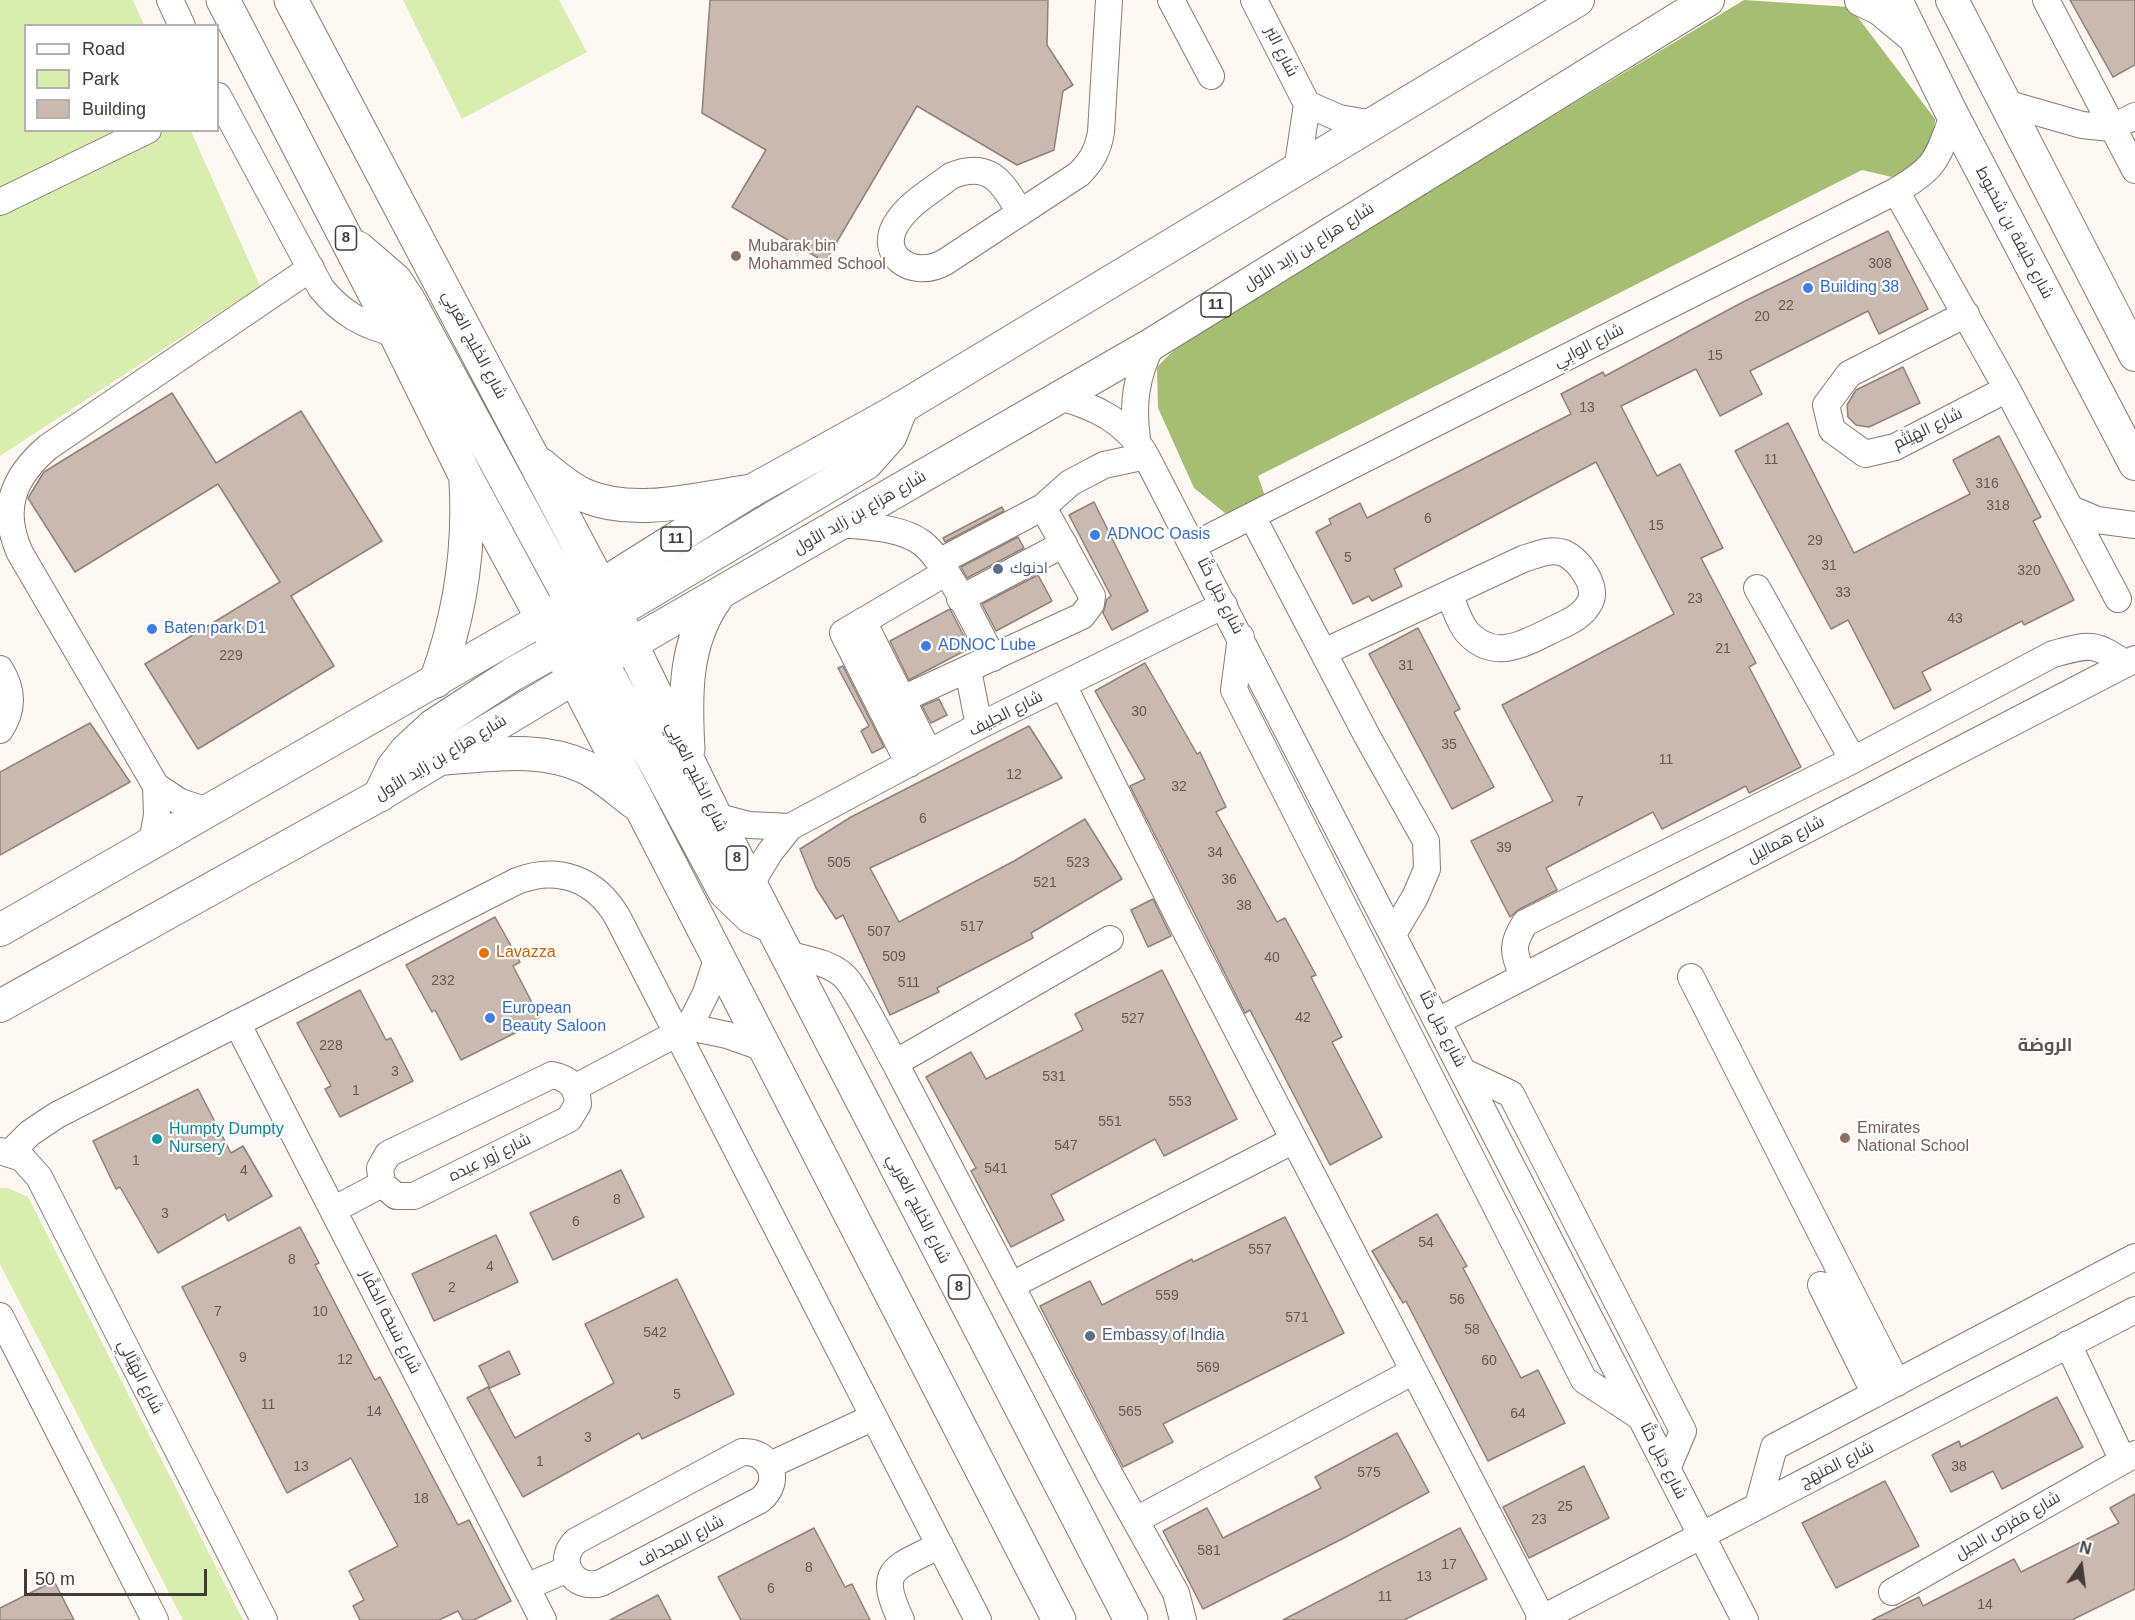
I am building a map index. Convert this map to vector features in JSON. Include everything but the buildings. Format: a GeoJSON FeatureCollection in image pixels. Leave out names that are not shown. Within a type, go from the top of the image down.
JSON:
{"type":"FeatureCollection","features":[{"type":"Feature","properties":{"kind":"highway","name":"شارع الخَلِيج العَربِي"},"geometry":{"type":"LineString","coordinates":[[223,0],[395,333],[466,477],[543,619],[590,626],[631,644],[750,885],[1131,1620]]}},
{"type":"Feature","properties":{"kind":"highway","name":"شارع الخَلِيج العَربِي"},"geometry":{"type":"LineString","coordinates":[[291,0],[535,460],[590,626],[575,679],[1059,1620]]}},
{"type":"Feature","properties":{"kind":"highway"},"geometry":{"type":"LineString","coordinates":[[348,241],[372,258],[395,280],[409,301],[590,626],[725,892],[779,940]]}},
{"type":"Feature","properties":{"kind":"highway"},"geometry":{"type":"LineString","coordinates":[[380,795],[393,768],[420,737],[513,674],[590,626],[866,463],[890,436],[901,408]]}},
{"type":"Feature","properties":{"kind":"highway"},"geometry":{"type":"LineString","coordinates":[[535,460],[572,488],[604,502],[645,505],[752,491]]}},
{"type":"Feature","properties":{"kind":"highway"},"geometry":{"type":"LineString","coordinates":[[436,681],[449,642],[461,593],[468,535],[466,477]]}},
{"type":"Feature","properties":{"kind":"highway"},"geometry":{"type":"LineString","coordinates":[[689,760],[688,665],[697,630],[716,598]]}},
{"type":"Feature","properties":{"kind":"highway"},"geometry":{"type":"LineString","coordinates":[[444,758],[523,753],[564,759],[585,767],[640,806]]}},
{"type":"Feature","properties":{"kind":"main road","name":"11"},"geometry":{"type":"LineString","coordinates":[[590,626],[752,491],[901,408],[1578,0]]}},
{"type":"Feature","properties":{"kind":"main road","name":"شارع هزاع بن زايد الأول"},"geometry":{"type":"LineString","coordinates":[[631,644],[716,598],[1152,344],[1708,0]]}},
{"type":"Feature","properties":{"kind":"main road"},"geometry":{"type":"LineString","coordinates":[[1861,0],[1880,9],[1917,41]]}},
{"type":"Feature","properties":{"kind":"main road","name":"شارع خليفة بن شخبوط"},"geometry":{"type":"LineString","coordinates":[[1896,0],[1953,116],[2135,464]]}},
{"type":"Feature","properties":{"kind":"main road"},"geometry":{"type":"LineString","coordinates":[[1952,0],[1965,14],[2005,104],[2135,355]]}},
{"type":"Feature","properties":{"kind":"main road"},"geometry":{"type":"LineString","coordinates":[[0,930],[543,619]]}},
{"type":"Feature","properties":{"kind":"main road","name":"شارع هزاع بن زايد الأول"},"geometry":{"type":"LineString","coordinates":[[0,1006],[380,795],[575,679]]}},
{"type":"Feature","properties":{"kind":"street"},"geometry":{"type":"LineString","coordinates":[[170,0],[181,24]]}},
{"type":"Feature","properties":{"kind":"street"},"geometry":{"type":"LineString","coordinates":[[1020,213],[1007,190],[992,176],[972,170],[961,171],[951,176],[901,216],[892,231],[893,251],[907,267],[927,270],[945,262],[1020,213],[1079,174],[1096,152],[1101,132],[1109,0]]}},
{"type":"Feature","properties":{"kind":"street"},"geometry":{"type":"LineString","coordinates":[[1170,0],[1211,76]]}},
{"type":"Feature","properties":{"kind":"street","name":"شارع البَر"},"geometry":{"type":"LineString","coordinates":[[1254,0],[1307,104]]}},
{"type":"Feature","properties":{"kind":"street"},"geometry":{"type":"LineString","coordinates":[[2046,0],[2135,170]]}},
{"type":"Feature","properties":{"kind":"street"},"geometry":{"type":"LineString","coordinates":[[219,100],[224,118],[321,288],[341,309],[367,325],[395,333]]}},
{"type":"Feature","properties":{"kind":"street"},"geometry":{"type":"LineString","coordinates":[[1297,171],[1307,104],[1339,118],[1374,124]]}},
{"type":"Feature","properties":{"kind":"street"},"geometry":{"type":"LineString","coordinates":[[2005,104],[2082,126],[2111,128],[2135,116]]}},
{"type":"Feature","properties":{"kind":"street","name":"شارع الوابِي"},"geometry":{"type":"LineString","coordinates":[[1194,545],[1896,191],[1925,173],[1936,161],[1953,116]]}},
{"type":"Feature","properties":{"kind":"street"},"geometry":{"type":"LineString","coordinates":[[0,202],[144,132]]}},
{"type":"Feature","properties":{"kind":"street"},"geometry":{"type":"LineString","coordinates":[[1896,191],[2007,389],[2118,599]]}},
{"type":"Feature","properties":{"kind":"street"},"geometry":{"type":"LineString","coordinates":[[208,811],[180,802],[156,786],[15,543],[10,520],[15,488],[22,473],[48,447],[310,268]]}},
{"type":"Feature","properties":{"kind":"street","name":"شارع الهَيْثَم"},"geometry":{"type":"LineString","coordinates":[[1966,314],[1849,374],[1826,405],[1832,430],[1865,454],[1895,447],[2007,389]]}},
{"type":"Feature","properties":{"kind":"street","name":"شارع جَبَل حَتَّا"},"geometry":{"type":"LineString","coordinates":[[1152,344],[1141,366],[1135,390],[1134,414],[1141,447],[1194,545],[1745,1620]]}},
{"type":"Feature","properties":{"kind":"street","name":"شارع جَبَل حَتَّا"},"geometry":{"type":"LineString","coordinates":[[1060,397],[1101,412],[1141,447]]}},
{"type":"Feature","properties":{"kind":"street"},"geometry":{"type":"LineString","coordinates":[[919,759],[892,704],[843,633],[942,567],[1043,507],[1070,483],[1141,447]]}},
{"type":"Feature","properties":{"kind":"street"},"geometry":{"type":"LineString","coordinates":[[892,704],[1082,616],[1091,604],[1092,596],[1043,507]]}},
{"type":"Feature","properties":{"kind":"street"},"geometry":{"type":"LineString","coordinates":[[2072,509],[2097,520],[2135,525]]}},
{"type":"Feature","properties":{"kind":"street"},"geometry":{"type":"LineString","coordinates":[[1252,516],[1368,736],[1426,840],[1427,869],[1415,897],[1393,934]]}},
{"type":"Feature","properties":{"kind":"street"},"geometry":{"type":"LineString","coordinates":[[841,524],[901,534],[922,543],[942,567],[993,658]]}},
{"type":"Feature","properties":{"kind":"street"},"geometry":{"type":"LineString","coordinates":[[960,599],[1064,544]]}},
{"type":"Feature","properties":{"kind":"street"},"geometry":{"type":"LineString","coordinates":[[1324,652],[1523,559],[1547,551],[1564,554],[1580,568],[1590,581],[1592,599],[1584,614],[1524,645],[1507,650],[1485,645],[1466,632],[1449,594]]}},
{"type":"Feature","properties":{"kind":"street"},"geometry":{"type":"LineString","coordinates":[[1757,588],[1853,760]]}},
{"type":"Feature","properties":{"kind":"street","name":"شارع الحِلِيف"},"geometry":{"type":"LineString","coordinates":[[750,885],[770,852],[790,827],[979,726],[1224,605]]}},
{"type":"Feature","properties":{"kind":"street"},"geometry":{"type":"LineString","coordinates":[[1241,637],[1233,690],[1573,1359],[1584,1380],[1641,1417]]}},
{"type":"Feature","properties":{"kind":"street"},"geometry":{"type":"LineString","coordinates":[[1523,977],[1514,951],[1515,938],[1525,923],[1853,760],[2053,654],[2082,646],[2101,648],[2130,662]]}},
{"type":"Feature","properties":{"kind":"street","name":"شارع هَمالِيل"},"geometry":{"type":"LineString","coordinates":[[1438,1022],[2130,662]]}},
{"type":"Feature","properties":{"kind":"street"},"geometry":{"type":"LineString","coordinates":[[0,669],[6,679],[11,701],[9,712],[0,730]]}},
{"type":"Feature","properties":{"kind":"street"},"geometry":{"type":"LineString","coordinates":[[968,670],[979,726]]}},
{"type":"Feature","properties":{"kind":"street"},"geometry":{"type":"LineString","coordinates":[[1063,685],[1176,912],[1541,1619]]}},
{"type":"Feature","properties":{"kind":"street"},"geometry":{"type":"LineString","coordinates":[[152,843],[157,814],[156,786]]}},
{"type":"Feature","properties":{"kind":"street"},"geometry":{"type":"LineString","coordinates":[[715,816],[749,825],[790,827]]}},
{"type":"Feature","properties":{"kind":"street"},"geometry":{"type":"LineString","coordinates":[[5,1152],[43,1123],[517,881],[545,873],[574,878],[600,893],[610,905],[683,1030],[874,1417],[978,1620]]}},
{"type":"Feature","properties":{"kind":"street"},"geometry":{"type":"LineString","coordinates":[[895,1063],[1110,939]]}},
{"type":"Feature","properties":{"kind":"street"},"geometry":{"type":"LineString","coordinates":[[779,940],[844,975],[895,1063],[1176,1593],[1183,1620]]}},
{"type":"Feature","properties":{"kind":"street"},"geometry":{"type":"LineString","coordinates":[[333,1210],[382,1184],[380,1176],[383,1161],[388,1154],[543,1077],[561,1077],[574,1088],[683,1030],[706,993],[718,956]]}},
{"type":"Feature","properties":{"kind":"street"},"geometry":{"type":"LineString","coordinates":[[1691,977],[1886,1388]]}},
{"type":"Feature","properties":{"kind":"street","name":"شارع سَبخة الحَفَّار"},"geometry":{"type":"LineString","coordinates":[[237,1023],[543,1620]]}},
{"type":"Feature","properties":{"kind":"street"},"geometry":{"type":"LineString","coordinates":[[683,1030],[727,1035],[764,1048]]}},
{"type":"Feature","properties":{"kind":"street"},"geometry":{"type":"LineString","coordinates":[[1464,1072],[1511,1094],[1683,1431],[1667,1469]]}},
{"type":"Feature","properties":{"kind":"street","name":"شارع زُور عِيده"},"geometry":{"type":"LineString","coordinates":[[382,1184],[396,1196],[414,1196],[551,1129],[569,1119],[574,1112],[578,1104],[574,1088]]}},
{"type":"Feature","properties":{"kind":"street"},"geometry":{"type":"LineString","coordinates":[[1012,1285],[1294,1140]]}},
{"type":"Feature","properties":{"kind":"street","name":"شارع الهَيَّالي"},"geometry":{"type":"LineString","coordinates":[[5,1152],[22,1158],[39,1178],[264,1620]]}},
{"type":"Feature","properties":{"kind":"street"},"geometry":{"type":"LineString","coordinates":[[1758,1506],[1774,1447],[2135,1257]]}},
{"type":"Feature","properties":{"kind":"street"},"geometry":{"type":"LineString","coordinates":[[1821,1285],[1886,1388]]}},
{"type":"Feature","properties":{"kind":"street","name":"شارع المَنهَج"},"geometry":{"type":"LineString","coordinates":[[1541,1619],[2135,1310]]}},
{"type":"Feature","properties":{"kind":"street"},"geometry":{"type":"LineString","coordinates":[[0,1316],[155,1620]]}},
{"type":"Feature","properties":{"kind":"street","name":"شارع مَفرَص الحِيل"},"geometry":{"type":"LineString","coordinates":[[1892,1592],[2129,1457],[2068,1344]]}},
{"type":"Feature","properties":{"kind":"street"},"geometry":{"type":"LineString","coordinates":[[1136,1520],[1414,1371]]}},
{"type":"Feature","properties":{"kind":"street"},"geometry":{"type":"LineString","coordinates":[[526,1587],[568,1569],[567,1554],[576,1541],[727,1458],[750,1452],[758,1454],[770,1465],[874,1417]]}},
{"type":"Feature","properties":{"kind":"street","name":"شارع المِجداف"},"geometry":{"type":"LineString","coordinates":[[568,1569],[578,1582],[585,1585],[593,1585],[612,1577],[760,1500],[766,1495],[773,1481],[770,1465]]}},
{"type":"Feature","properties":{"kind":"street"},"geometry":{"type":"LineString","coordinates":[[901,1620],[889,1595],[891,1576],[896,1569],[940,1545]]}},
{"type":"Feature","properties":{"kind":"green space"},"geometry":{"type":"Polygon","coordinates":[[[0,0],[133,0],[144,24],[24,24],[24,132],[191,132],[260,286],[0,456],[0,0]]]}},
{"type":"Feature","properties":{"kind":"green space"},"geometry":{"type":"Polygon","coordinates":[[[403,0],[559,0],[587,52],[462,119],[403,0]]]}},
{"type":"Feature","properties":{"kind":"green space"},"geometry":{"type":"Polygon","coordinates":[[[1744,0],[1850,7],[1935,119],[1932,142],[1925,156],[1892,177],[1862,170],[1258,476],[1266,499],[1248,512],[1225,513],[1194,488],[1158,408],[1157,367],[1185,339],[1744,0]]]}},
{"type":"Feature","properties":{"kind":"green space"},"geometry":{"type":"Polygon","coordinates":[[[0,1188],[8,1188],[28,1197],[243,1620],[183,1620],[0,1264],[0,1188]]]}},
{"type":"Feature","properties":{"kind":"place","name":"Mubarak bin Mohammed School"},"geometry":{"type":"Point","coordinates":[736,256]}},
{"type":"Feature","properties":{"kind":"place","name":"Building 38"},"geometry":{"type":"Point","coordinates":[1808,288]}},
{"type":"Feature","properties":{"kind":"place","name":"ADNOC Oasis"},"geometry":{"type":"Point","coordinates":[1095,535]}},
{"type":"Feature","properties":{"kind":"place","name":"ادنوك"},"geometry":{"type":"Point","coordinates":[998,569]}},
{"type":"Feature","properties":{"kind":"place","name":"Baten park D1"},"geometry":{"type":"Point","coordinates":[152,629]}},
{"type":"Feature","properties":{"kind":"place","name":"ADNOC Lube"},"geometry":{"type":"Point","coordinates":[926,646]}},
{"type":"Feature","properties":{"kind":"place","name":"Lavazza"},"geometry":{"type":"Point","coordinates":[484,953]}},
{"type":"Feature","properties":{"kind":"place","name":"European Beauty Saloon"},"geometry":{"type":"Point","coordinates":[490,1018]}},
{"type":"Feature","properties":{"kind":"place","name":"Emirates National School"},"geometry":{"type":"Point","coordinates":[1845,1138]}},
{"type":"Feature","properties":{"kind":"place","name":"Humpty Dumpty Nursery"},"geometry":{"type":"Point","coordinates":[157,1139]}},
{"type":"Feature","properties":{"kind":"place","name":"Embassy of India"},"geometry":{"type":"Point","coordinates":[1090,1336]}},
{"type":"Feature","properties":{"kind":"district","name":"الروضة"},"geometry":{"type":"Point","coordinates":[2045,1046]}}]}
